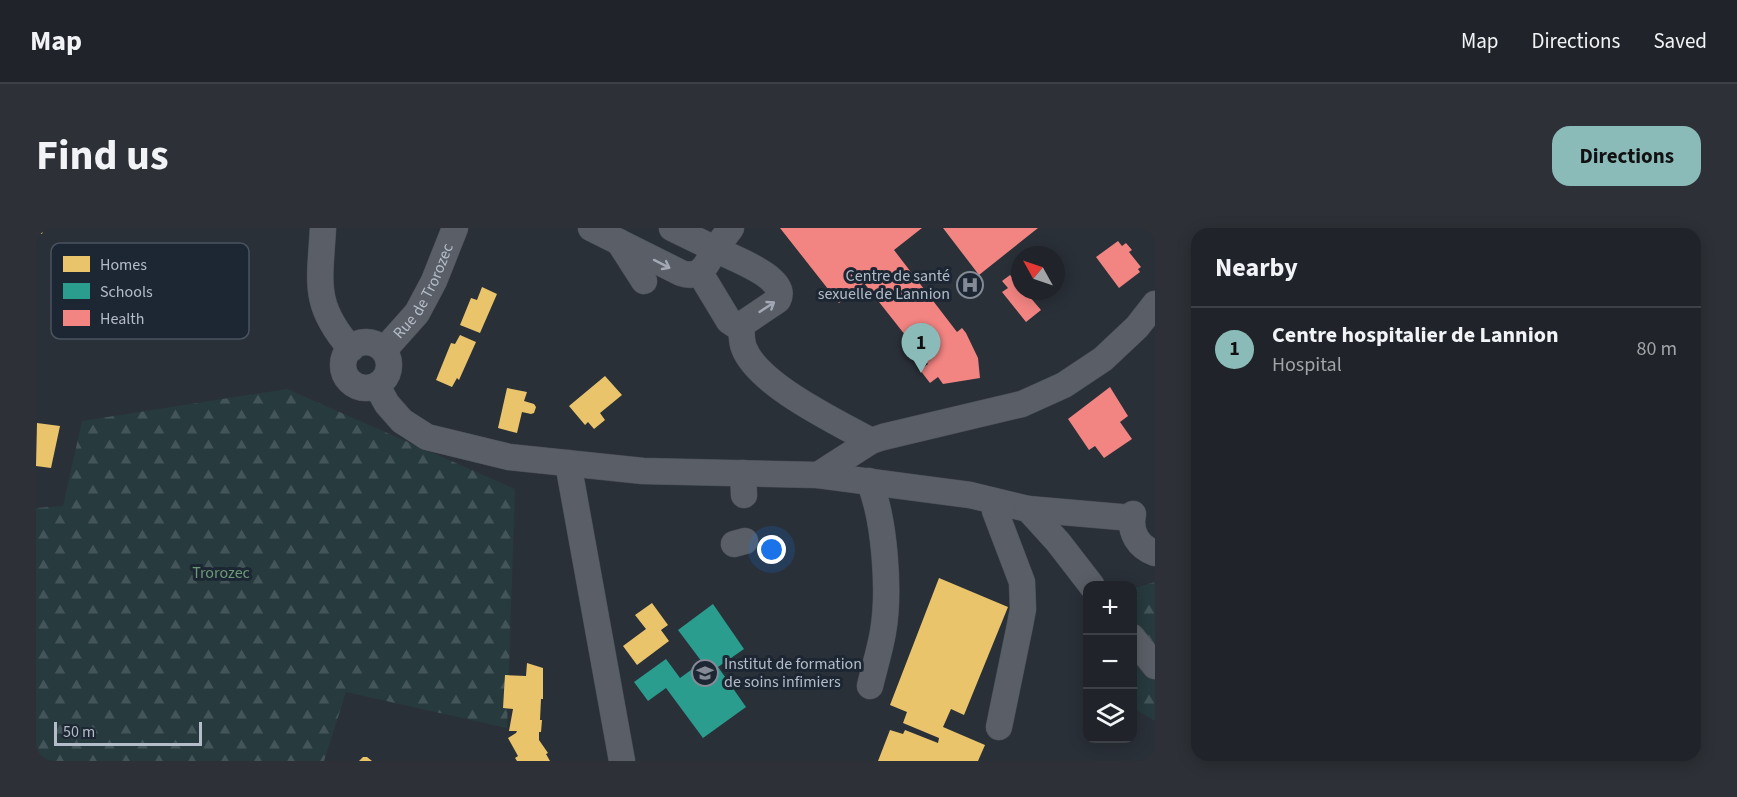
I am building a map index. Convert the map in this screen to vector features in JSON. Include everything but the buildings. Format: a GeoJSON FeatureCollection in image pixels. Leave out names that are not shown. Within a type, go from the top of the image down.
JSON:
{"type":"FeatureCollection","features":[{"type":"Feature","properties":{"kind":"street"},"geometry":{"type":"LineString","coordinates":[[323,228],[320,289],[322,300],[331,324],[351,349]]}},
{"type":"Feature","properties":{"kind":"street","name":"Rue de Trorozec"},"geometry":{"type":"LineString","coordinates":[[384,350],[417,313],[435,281],[455,228]]}},
{"type":"Feature","properties":{"kind":"street"},"geometry":{"type":"LineString","coordinates":[[591,228],[681,273],[694,275],[705,268],[715,249],[731,228]]}},
{"type":"Feature","properties":{"kind":"street"},"geometry":{"type":"LineString","coordinates":[[672,228],[765,274],[780,289],[781,295],[778,300],[738,343]]}},
{"type":"Feature","properties":{"kind":"street"},"geometry":{"type":"LineString","coordinates":[[619,242],[644,281]]}},
{"type":"Feature","properties":{"kind":"street"},"geometry":{"type":"LineString","coordinates":[[700,273],[729,321],[735,325],[738,343],[751,361],[783,391],[871,441]]}},
{"type":"Feature","properties":{"kind":"street"},"geometry":{"type":"LineString","coordinates":[[818,474],[883,436],[1016,406],[1064,385],[1103,359],[1137,327],[1155,304]]}},
{"type":"Feature","properties":{"kind":"street"},"geometry":{"type":"LineString","coordinates":[[361,343],[368,343],[384,350],[389,365],[388,373],[383,381],[377,386],[361,388],[351,383],[346,377],[344,361],[351,349],[361,343]]}},
{"type":"Feature","properties":{"kind":"street"},"geometry":{"type":"LineString","coordinates":[[377,386],[387,404],[402,421],[427,437],[509,457],[743,484],[818,474],[970,495],[1028,509],[1132,516],[1134,535],[1138,542],[1145,549],[1155,553]]}},
{"type":"Feature","properties":{"kind":"street"},"geometry":{"type":"LineString","coordinates":[[568,463],[622,761]]}},
{"type":"Feature","properties":{"kind":"street"},"geometry":{"type":"LineString","coordinates":[[868,481],[874,493],[883,542],[886,595],[884,632],[870,686]]}},
{"type":"Feature","properties":{"kind":"street"},"geometry":{"type":"LineString","coordinates":[[994,501],[995,511],[1022,582],[1023,609],[999,727]]}},
{"type":"Feature","properties":{"kind":"street"},"geometry":{"type":"LineString","coordinates":[[1028,509],[1089,581]]}},
{"type":"Feature","properties":{"kind":"street"},"geometry":{"type":"LineString","coordinates":[[1137,643],[1155,666]]}},
{"type":"Feature","properties":{"kind":"green space","name":"Trorozec"},"geometry":{"type":"Polygon","coordinates":[[[287,389],[515,489],[507,728],[346,692],[324,761],[36,761],[36,508],[63,506],[82,421],[287,389]]]}},
{"type":"Feature","properties":{"kind":"green space"},"geometry":{"type":"Polygon","coordinates":[[[1155,582],[1155,721],[1137,710],[1137,587],[1155,582]]]}},
{"type":"Feature","properties":{"kind":"place","name":"Centre de santé sexuelle de Lannion"},"geometry":{"type":"Point","coordinates":[970,285]}},
{"type":"Feature","properties":{"kind":"place","name":"Centre hospitalier de Lannion"},"geometry":{"type":"Point","coordinates":[921,373]}},
{"type":"Feature","properties":{"kind":"place","name":"Institut de formation de soins infimiers"},"geometry":{"type":"Point","coordinates":[705,673]}}]}
